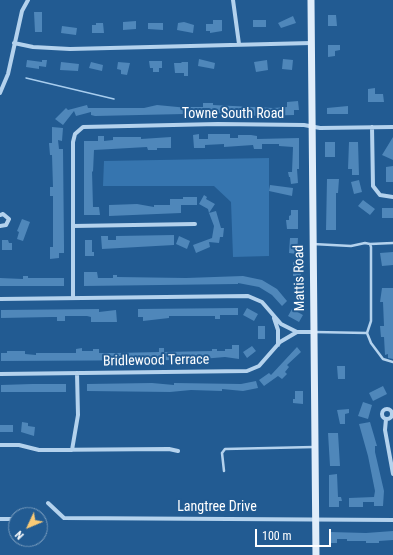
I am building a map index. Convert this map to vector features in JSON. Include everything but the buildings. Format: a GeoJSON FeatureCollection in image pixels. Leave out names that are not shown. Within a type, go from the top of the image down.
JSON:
{"type":"FeatureCollection","features":[{"type":"Feature","properties":{"kind":"main road","name":"Mattis Road"},"geometry":{"type":"LineString","coordinates":[[311,0],[316,555]]}},
{"type":"Feature","properties":{"kind":"street"},"geometry":{"type":"LineString","coordinates":[[0,93],[8,74],[22,11],[28,0]]}},
{"type":"Feature","properties":{"kind":"street"},"geometry":{"type":"LineString","coordinates":[[233,0],[239,44]]}},
{"type":"Feature","properties":{"kind":"street"},"geometry":{"type":"LineString","coordinates":[[14,43],[33,47],[70,49],[311,43]]}},
{"type":"Feature","properties":{"kind":"street","name":"Towne South Road"},"geometry":{"type":"LineString","coordinates":[[73,226],[75,134],[83,127],[226,124],[320,128],[393,127]]}},
{"type":"Feature","properties":{"kind":"street"},"geometry":{"type":"LineString","coordinates":[[372,127],[373,186],[380,195],[393,197]]}},
{"type":"Feature","properties":{"kind":"street"},"geometry":{"type":"LineString","coordinates":[[0,215],[3,214],[9,219],[6,225],[0,226]]}},
{"type":"Feature","properties":{"kind":"street"},"geometry":{"type":"LineString","coordinates":[[73,297],[73,226],[195,224]]}},
{"type":"Feature","properties":{"kind":"street"},"geometry":{"type":"LineString","coordinates":[[0,299],[248,296],[262,302],[281,324],[297,332],[314,332]]}},
{"type":"Feature","properties":{"kind":"street"},"geometry":{"type":"LineString","coordinates":[[274,316],[278,330],[278,345]]}},
{"type":"Feature","properties":{"kind":"street","name":"Bridlewood Terrace"},"geometry":{"type":"LineString","coordinates":[[0,374],[247,371],[259,366],[278,345],[297,332]]}},
{"type":"Feature","properties":{"kind":"street"},"geometry":{"type":"LineString","coordinates":[[72,450],[78,415],[77,373]]}},
{"type":"Feature","properties":{"kind":"street"},"geometry":{"type":"LineString","coordinates":[[386,419],[385,430],[393,474]]}},
{"type":"Feature","properties":{"kind":"street"},"geometry":{"type":"LineString","coordinates":[[0,445],[19,445],[39,450],[168,449],[178,451]]}},
{"type":"Feature","properties":{"kind":"street","name":"Langtree Drive"},"geometry":{"type":"LineString","coordinates":[[48,503],[58,515],[64,518],[316,518],[393,520]]}},
{"type":"Feature","properties":{"kind":"lane"},"geometry":{"type":"LineString","coordinates":[[313,244],[351,246],[393,243]]}},
{"type":"Feature","properties":{"kind":"lane"},"geometry":{"type":"LineString","coordinates":[[370,244],[371,321],[367,333],[371,343],[383,359],[393,362]]}},
{"type":"Feature","properties":{"kind":"lane"},"geometry":{"type":"LineString","coordinates":[[314,332],[367,333]]}},
{"type":"Feature","properties":{"kind":"lane"},"geometry":{"type":"LineString","coordinates":[[224,471],[222,453],[225,449],[315,447]]}},
{"type":"Feature","properties":{"kind":"shaded area"},"geometry":{"type":"Polygon","coordinates":[[[269,158],[269,256],[233,257],[231,202],[214,186],[103,186],[104,161],[269,158]]]}},
{"type":"Feature","properties":{"kind":"waterway"},"geometry":{"type":"LineString","coordinates":[[26,78],[114,99]]}}]}
